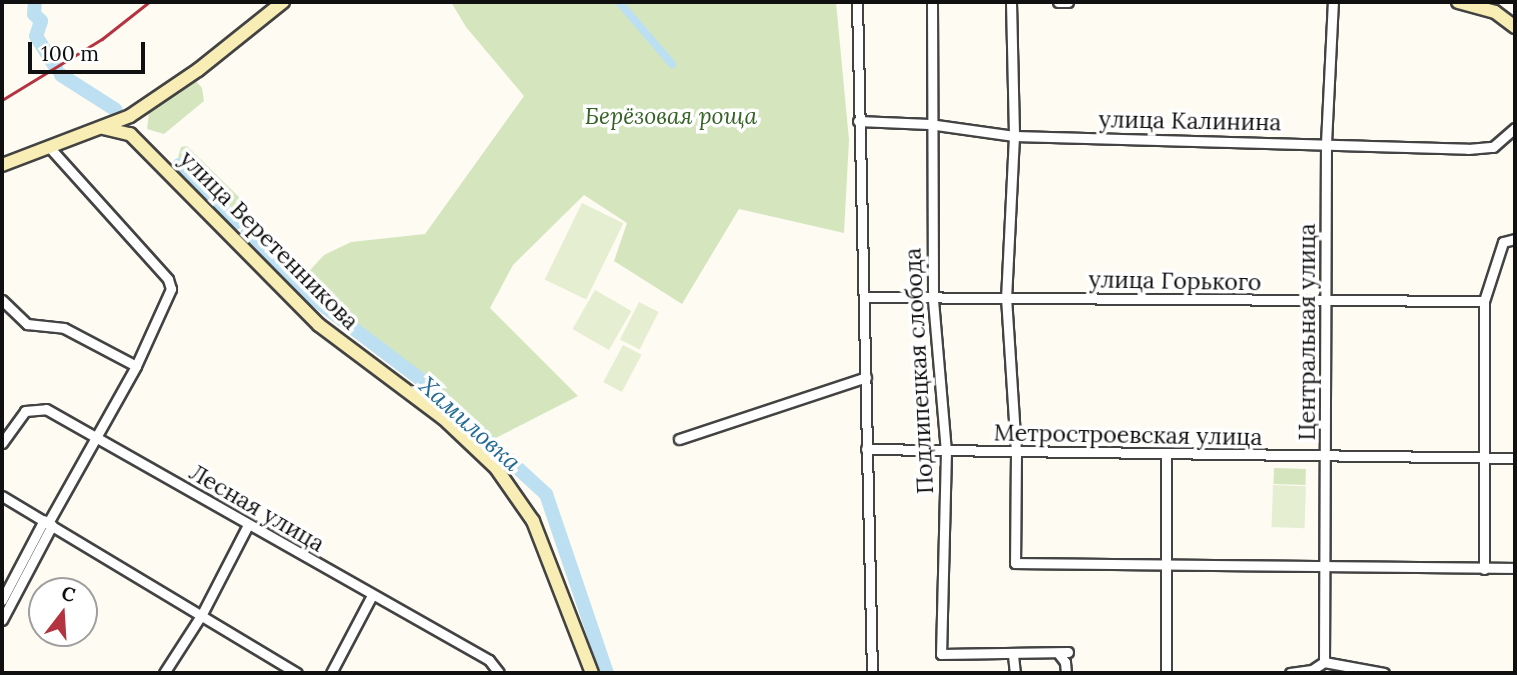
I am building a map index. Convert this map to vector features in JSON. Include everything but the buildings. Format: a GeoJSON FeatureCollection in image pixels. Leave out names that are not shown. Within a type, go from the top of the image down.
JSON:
{"type":"FeatureCollection","features":[{"type":"Feature","properties":{"kind":"main road"},"geometry":{"type":"LineString","coordinates":[[2,165],[130,116],[198,70],[283,2]]}},
{"type":"Feature","properties":{"kind":"main road"},"geometry":{"type":"LineString","coordinates":[[1458,2],[1495,12],[1515,27]]}},
{"type":"Feature","properties":{"kind":"main road","name":"улица Веретенникова"},"geometry":{"type":"LineString","coordinates":[[105,127],[130,134],[319,325],[443,418],[496,468],[533,520],[592,673]]}},
{"type":"Feature","properties":{"kind":"street"},"geometry":{"type":"LineString","coordinates":[[857,2],[872,673]]}},
{"type":"Feature","properties":{"kind":"street","name":"Подлипецкая слобода"},"geometry":{"type":"LineString","coordinates":[[932,2],[929,124],[933,300],[946,451],[941,654],[1013,655],[1068,652]]}},
{"type":"Feature","properties":{"kind":"street"},"geometry":{"type":"LineString","coordinates":[[1011,2],[1014,136],[1006,297],[1016,453],[1015,563],[1515,569]]}},
{"type":"Feature","properties":{"kind":"street"},"geometry":{"type":"LineString","coordinates":[[1058,2],[1068,2]]}},
{"type":"Feature","properties":{"kind":"street","name":"Центральная улица"},"geometry":{"type":"LineString","coordinates":[[1324,662],[1326,143],[1333,2]]}},
{"type":"Feature","properties":{"kind":"street","name":"улица Калинина"},"geometry":{"type":"LineString","coordinates":[[858,121],[929,124],[1014,136],[1481,148],[1493,147],[1515,128]]}},
{"type":"Feature","properties":{"kind":"street"},"geometry":{"type":"LineString","coordinates":[[2,600],[98,439],[170,299],[169,279],[50,148]]}},
{"type":"Feature","properties":{"kind":"street"},"geometry":{"type":"LineString","coordinates":[[1484,569],[1484,300],[1503,242],[1515,239]]}},
{"type":"Feature","properties":{"kind":"street","name":"улица Горького"},"geometry":{"type":"LineString","coordinates":[[864,297],[933,300],[1006,297],[1326,302],[1484,300]]}},
{"type":"Feature","properties":{"kind":"street"},"geometry":{"type":"LineString","coordinates":[[2,300],[27,324],[64,328],[136,366]]}},
{"type":"Feature","properties":{"kind":"street"},"geometry":{"type":"LineString","coordinates":[[679,439],[866,377]]}},
{"type":"Feature","properties":{"kind":"street","name":"Лесная улица"},"geometry":{"type":"LineString","coordinates":[[2,443],[25,411],[34,408],[46,410],[372,597],[489,660],[499,673]]}},
{"type":"Feature","properties":{"kind":"street","name":"Метростроевская улица"},"geometry":{"type":"LineString","coordinates":[[866,449],[1325,458],[1515,458]]}},
{"type":"Feature","properties":{"kind":"street"},"geometry":{"type":"LineString","coordinates":[[1166,454],[1166,673]]}},
{"type":"Feature","properties":{"kind":"street"},"geometry":{"type":"LineString","coordinates":[[2,496],[297,673]]}},
{"type":"Feature","properties":{"kind":"street"},"geometry":{"type":"LineString","coordinates":[[2,620],[48,523]]}},
{"type":"Feature","properties":{"kind":"street"},"geometry":{"type":"LineString","coordinates":[[164,673],[202,614],[248,525]]}},
{"type":"Feature","properties":{"kind":"street"},"geometry":{"type":"LineString","coordinates":[[331,673],[372,597]]}},
{"type":"Feature","properties":{"kind":"street"},"geometry":{"type":"LineString","coordinates":[[1058,653],[1065,662],[1066,673]]}},
{"type":"Feature","properties":{"kind":"street"},"geometry":{"type":"LineString","coordinates":[[1013,655],[1015,673]]}},
{"type":"Feature","properties":{"kind":"street"},"geometry":{"type":"LineString","coordinates":[[1290,673],[1312,670],[1324,662],[1384,673]]}},
{"type":"Feature","properties":{"kind":"green space","name":"Берёзовая роща"},"geometry":{"type":"Polygon","coordinates":[[[451,2],[836,2],[849,140],[844,233],[739,209],[682,304],[614,261],[627,223],[584,195],[513,265],[490,308],[578,396],[492,440],[301,280],[324,255],[351,242],[425,234],[524,96],[466,27],[451,2]]]}},
{"type":"Feature","properties":{"kind":"green space"},"geometry":{"type":"Polygon","coordinates":[[[196,81],[202,88],[204,101],[164,134],[147,129],[149,112],[196,81]]]}},
{"type":"Feature","properties":{"kind":"green space"},"geometry":{"type":"Polygon","coordinates":[[[187,146],[239,197],[238,210],[231,210],[178,157],[181,147],[187,146]]]}},
{"type":"Feature","properties":{"kind":"green space"},"geometry":{"type":"Polygon","coordinates":[[[582,203],[623,223],[586,300],[545,279],[582,203]]]}},
{"type":"Feature","properties":{"kind":"green space"},"geometry":{"type":"Polygon","coordinates":[[[595,290],[631,311],[609,350],[572,329],[595,290]]]}},
{"type":"Feature","properties":{"kind":"green space"},"geometry":{"type":"Polygon","coordinates":[[[639,302],[659,312],[640,349],[620,339],[639,302]]]}},
{"type":"Feature","properties":{"kind":"green space"},"geometry":{"type":"Polygon","coordinates":[[[623,345],[642,355],[622,392],[603,382],[623,345]]]}},
{"type":"Feature","properties":{"kind":"green space"},"geometry":{"type":"Polygon","coordinates":[[[1274,468],[1306,469],[1305,485],[1273,484],[1274,468]]]}},
{"type":"Feature","properties":{"kind":"green space"},"geometry":{"type":"Polygon","coordinates":[[[1273,485],[1306,486],[1305,528],[1272,527],[1273,485]]]}},
{"type":"Feature","properties":{"kind":"waterway","name":"Хамиловка"},"geometry":{"type":"LineString","coordinates":[[35,2],[34,14],[41,21],[36,36],[56,68]]}},
{"type":"Feature","properties":{"kind":"waterway"},"geometry":{"type":"LineString","coordinates":[[619,2],[672,64]]}},
{"type":"Feature","properties":{"kind":"waterway","name":"Хамиловка"},"geometry":{"type":"LineString","coordinates":[[61,75],[116,110]]}},
{"type":"Feature","properties":{"kind":"waterway","name":"Хамиловка"},"geometry":{"type":"LineString","coordinates":[[179,165],[236,223]]}},
{"type":"Feature","properties":{"kind":"waterway","name":"Хамиловка"},"geometry":{"type":"LineString","coordinates":[[247,234],[308,294],[424,382],[546,494],[607,673]]}},
{"type":"Feature","properties":{"kind":"railway"},"geometry":{"type":"LineString","coordinates":[[2,100],[102,39],[149,2]]}}]}
